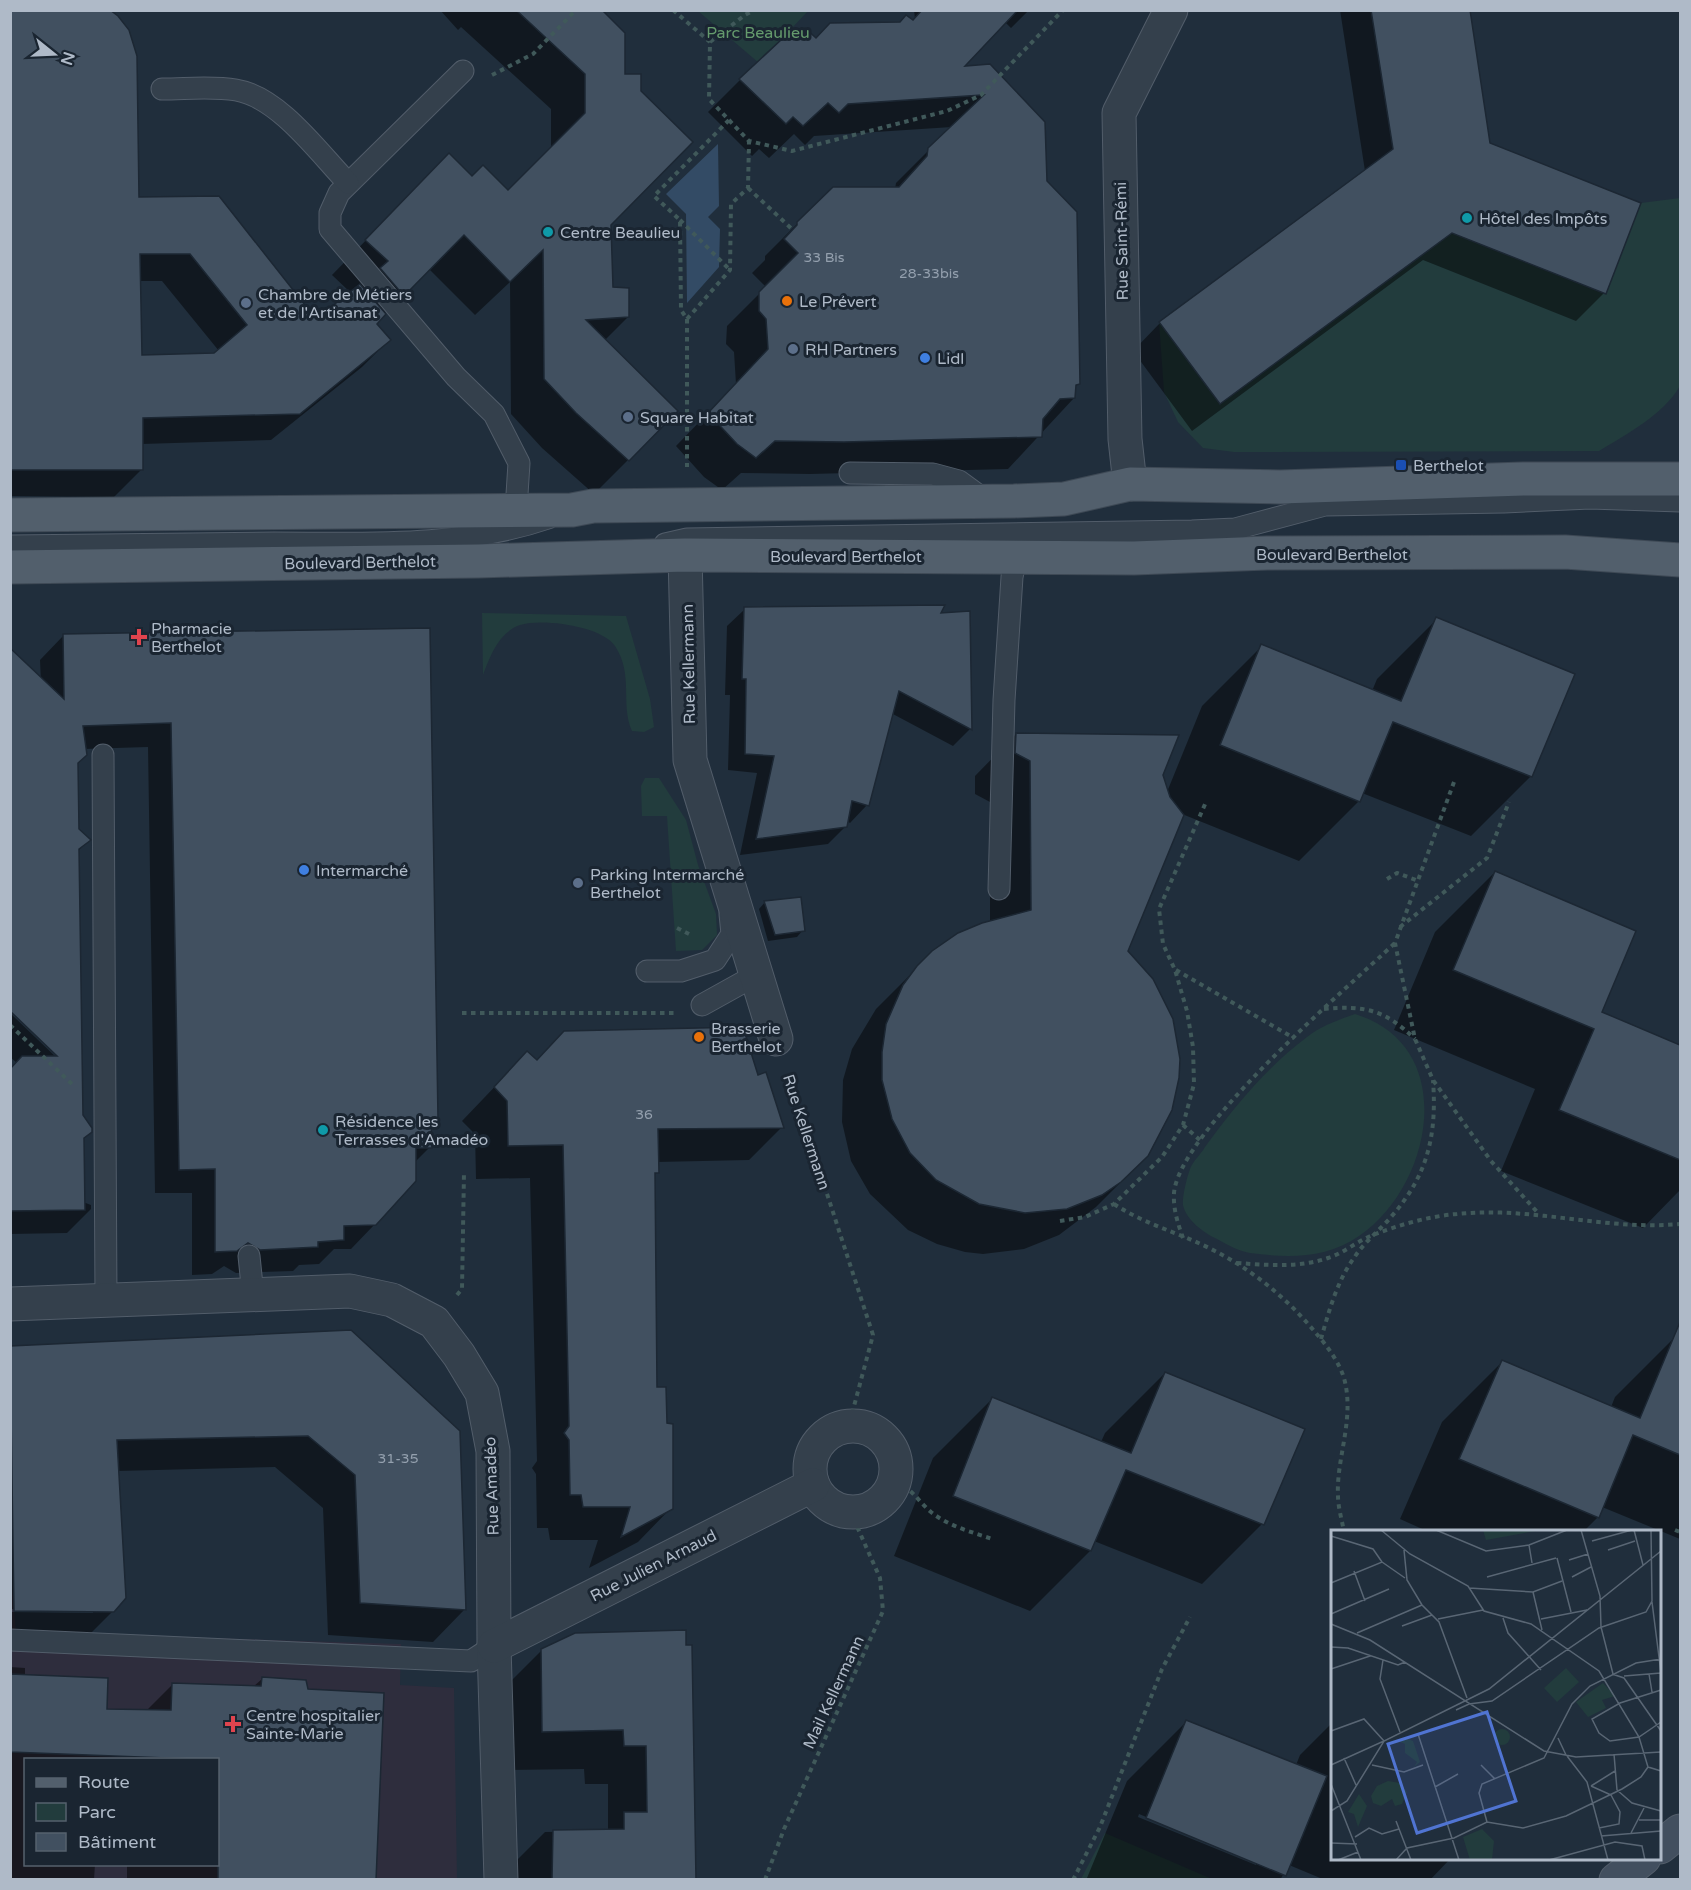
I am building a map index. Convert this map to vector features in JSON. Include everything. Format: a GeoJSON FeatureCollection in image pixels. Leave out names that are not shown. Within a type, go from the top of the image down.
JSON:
{"type":"FeatureCollection","features":[{"type":"Feature","properties":{"kind":"main road","name":"Boulevard Berthelot"},"geometry":{"type":"LineString","coordinates":[[10,515],[572,510],[593,506],[1064,499],[1130,484],[1280,487],[1490,480],[1680,478]]}},
{"type":"Feature","properties":{"kind":"main road","name":"Boulevard Berthelot"},"geometry":{"type":"LineString","coordinates":[[10,567],[478,561],[685,555],[1016,558],[1565,552],[1680,560]]}},
{"type":"Feature","properties":{"kind":"main road"},"geometry":{"type":"LineString","coordinates":[[1661,1845],[1680,1831]]}},
{"type":"Feature","properties":{"kind":"main road"},"geometry":{"type":"LineString","coordinates":[[1616,1880],[1641,1860]]}},
{"type":"Feature","properties":{"kind":"street","name":"Rue Saint-Rémi"},"geometry":{"type":"LineString","coordinates":[[1130,484],[1125,440],[1119,113],[1171,10]]}},
{"type":"Feature","properties":{"kind":"street","name":"Rue Kellermann"},"geometry":{"type":"LineString","coordinates":[[685,555],[690,760],[776,1039]]}},
{"type":"Feature","properties":{"kind":"street","name":"Rue Amadéo"},"geometry":{"type":"LineString","coordinates":[[10,1304],[350,1292],[392,1300],[434,1322],[459,1355],[482,1393],[493,1451],[494,1646],[501,1880]]}},
{"type":"Feature","properties":{"kind":"street"},"geometry":{"type":"LineString","coordinates":[[849,1425],[872,1429],[890,1444],[897,1466],[895,1482],[886,1498],[870,1509],[851,1513],[835,1509],[821,1499],[813,1485],[809,1465],[816,1446],[830,1432],[849,1425]]}},
{"type":"Feature","properties":{"kind":"street","name":"Rue Julien Arnaud"},"geometry":{"type":"LineString","coordinates":[[494,1646],[813,1485]]}},
{"type":"Feature","properties":{"kind":"lane"},"geometry":{"type":"LineString","coordinates":[[463,71],[339,193],[330,213],[330,229],[456,377],[494,414],[519,463],[516,510]]}},
{"type":"Feature","properties":{"kind":"lane"},"geometry":{"type":"LineString","coordinates":[[162,89],[236,90],[258,97],[284,116],[348,183]]}},
{"type":"Feature","properties":{"kind":"lane"},"geometry":{"type":"LineString","coordinates":[[850,473],[933,474],[959,481],[985,500]]}},
{"type":"Feature","properties":{"kind":"lane"},"geometry":{"type":"LineString","coordinates":[[617,556],[687,538],[885,537],[1235,529],[1325,505],[1590,498],[1680,501]]}},
{"type":"Feature","properties":{"kind":"lane","name":"Boulevard Berthelot"},"geometry":{"type":"LineString","coordinates":[[10,546],[356,543],[473,538],[513,530],[572,510]]}},
{"type":"Feature","properties":{"kind":"lane"},"geometry":{"type":"LineString","coordinates":[[999,889],[1004,700],[1012,577],[1016,558]]}},
{"type":"Feature","properties":{"kind":"lane"},"geometry":{"type":"LineString","coordinates":[[102,755],[106,1299]]}},
{"type":"Feature","properties":{"kind":"lane"},"geometry":{"type":"LineString","coordinates":[[647,971],[681,971],[715,960],[732,934],[727,884]]}},
{"type":"Feature","properties":{"kind":"lane"},"geometry":{"type":"LineString","coordinates":[[693,1009],[756,975]]}},
{"type":"Feature","properties":{"kind":"lane"},"geometry":{"type":"LineString","coordinates":[[249,1256],[252,1294]]}},
{"type":"Feature","properties":{"kind":"lane"},"geometry":{"type":"LineString","coordinates":[[10,1640],[471,1661],[494,1646]]}},
{"type":"Feature","properties":{"kind":"path"},"geometry":{"type":"LineString","coordinates":[[463,71],[489,77],[533,54],[576,10]]}},
{"type":"Feature","properties":{"kind":"path"},"geometry":{"type":"LineString","coordinates":[[674,10],[710,42],[709,99],[749,141],[792,151],[947,111],[981,95],[1063,10]]}},
{"type":"Feature","properties":{"kind":"path"},"geometry":{"type":"LineString","coordinates":[[710,42],[754,10]]}},
{"type":"Feature","properties":{"kind":"path"},"geometry":{"type":"LineString","coordinates":[[729,120],[654,196],[730,270]]}},
{"type":"Feature","properties":{"kind":"path"},"geometry":{"type":"LineString","coordinates":[[687,319],[730,270],[731,204],[748,188],[749,141]]}},
{"type":"Feature","properties":{"kind":"path"},"geometry":{"type":"LineString","coordinates":[[748,188],[793,230]]}},
{"type":"Feature","properties":{"kind":"path"},"geometry":{"type":"LineString","coordinates":[[680,220],[681,310],[687,319],[687,472]]}},
{"type":"Feature","properties":{"kind":"path"},"geometry":{"type":"LineString","coordinates":[[1183,1238],[1176,1220],[1174,1192],[1187,1162],[1254,1074],[1395,943],[1416,880],[1454,782]]}},
{"type":"Feature","properties":{"kind":"path"},"geometry":{"type":"LineString","coordinates":[[1060,1221],[1085,1217],[1114,1204],[1162,1157],[1183,1125],[1194,1084],[1193,1047],[1187,1011],[1175,970],[1163,944],[1159,909],[1206,802]]}},
{"type":"Feature","properties":{"kind":"path"},"geometry":{"type":"LineString","coordinates":[[1400,928],[1487,858],[1509,802]]}},
{"type":"Feature","properties":{"kind":"path"},"geometry":{"type":"LineString","coordinates":[[1388,879],[1397,873],[1416,880]]}},
{"type":"Feature","properties":{"kind":"path"},"geometry":{"type":"LineString","coordinates":[[1395,943],[1415,1039],[1433,1080],[1491,1161],[1539,1214]]}},
{"type":"Feature","properties":{"kind":"path"},"geometry":{"type":"LineString","coordinates":[[1175,970],[1294,1038]]}},
{"type":"Feature","properties":{"kind":"path"},"geometry":{"type":"LineString","coordinates":[[1324,1009],[1348,1006],[1383,1014],[1415,1039]]}},
{"type":"Feature","properties":{"kind":"path"},"geometry":{"type":"LineString","coordinates":[[462,1013],[693,1009]]}},
{"type":"Feature","properties":{"kind":"path"},"geometry":{"type":"LineString","coordinates":[[10,1025],[105,1117]]}},
{"type":"Feature","properties":{"kind":"path","name":"Rue Kellermann"},"geometry":{"type":"LineString","coordinates":[[776,1039],[873,1335],[849,1425]]}},
{"type":"Feature","properties":{"kind":"path"},"geometry":{"type":"LineString","coordinates":[[1321,1339],[1332,1303],[1353,1258],[1372,1235],[1392,1217],[1418,1180],[1431,1148],[1435,1106],[1433,1080]]}},
{"type":"Feature","properties":{"kind":"path"},"geometry":{"type":"LineString","coordinates":[[1183,1125],[1201,1141]]}},
{"type":"Feature","properties":{"kind":"path"},"geometry":{"type":"LineString","coordinates":[[434,1322],[462,1289],[464,1172]]}},
{"type":"Feature","properties":{"kind":"path"},"geometry":{"type":"LineString","coordinates":[[1114,1204],[1139,1221],[1237,1263],[1274,1290],[1332,1353],[1345,1382],[1347,1431],[1338,1495],[1344,1530]]}},
{"type":"Feature","properties":{"kind":"path"},"geometry":{"type":"LineString","coordinates":[[1237,1263],[1270,1266],[1328,1258],[1372,1235],[1456,1214],[1539,1214],[1604,1222],[1662,1226],[1680,1224]]}},
{"type":"Feature","properties":{"kind":"path"},"geometry":{"type":"LineString","coordinates":[[895,1482],[911,1488],[932,1512],[955,1526],[992,1539]]}},
{"type":"Feature","properties":{"kind":"path","name":"Mail Kellermann"},"geometry":{"type":"LineString","coordinates":[[765,1880],[784,1829],[884,1611],[880,1578],[851,1513]]}},
{"type":"Feature","properties":{"kind":"path"},"geometry":{"type":"LineString","coordinates":[[1675,1530],[1680,1532]]}},
{"type":"Feature","properties":{"kind":"path"},"geometry":{"type":"LineString","coordinates":[[1072,1880],[1100,1827],[1162,1669],[1190,1617]]}},
{"type":"Feature","properties":{"kind":"shaded area"},"geometry":{"type":"Polygon","coordinates":[[[718,144],[719,206],[708,217],[720,229],[719,267],[687,303],[686,214],[666,194],[718,144]]]}},
{"type":"Feature","properties":{"kind":"shaded area","name":"Centre hospitalier Sainte-Marie"},"geometry":{"type":"Polygon","coordinates":[[[11,1576],[16,1632],[401,1644],[400,1685],[454,1688],[457,1879],[11,1880],[11,1576]]]}},
{"type":"Feature","properties":{"kind":"green space","name":"Parc Beaulieu"},"geometry":{"type":"Polygon","coordinates":[[[698,11],[808,11],[759,63],[698,11]]]}},
{"type":"Feature","properties":{"kind":"green space"},"geometry":{"type":"Polygon","coordinates":[[[1680,198],[1680,386],[1654,415],[1599,451],[1234,452],[1203,448],[1178,422],[1164,392],[1159,322],[1220,404],[1452,233],[1605,294],[1641,203],[1680,198]]]}},
{"type":"Feature","properties":{"kind":"green space"},"geometry":{"type":"Polygon","coordinates":[[[482,613],[626,616],[650,699],[654,727],[644,732],[632,731],[627,710],[626,679],[621,657],[608,639],[585,629],[556,623],[530,623],[513,628],[506,633],[492,653],[483,675],[482,613]]]}},
{"type":"Feature","properties":{"kind":"green space"},"geometry":{"type":"Polygon","coordinates":[[[645,778],[659,778],[686,820],[698,865],[716,914],[717,935],[702,950],[676,951],[667,816],[642,816],[641,786],[645,778]]]}},
{"type":"Feature","properties":{"kind":"green space"},"geometry":{"type":"Polygon","coordinates":[[[1355,1014],[1388,1031],[1410,1055],[1422,1085],[1424,1118],[1418,1152],[1404,1185],[1384,1213],[1359,1236],[1346,1244],[1320,1253],[1278,1256],[1250,1253],[1233,1248],[1207,1233],[1192,1221],[1183,1205],[1186,1182],[1193,1163],[1239,1103],[1293,1048],[1318,1030],[1355,1014]]]}},
{"type":"Feature","properties":{"kind":"green space"},"geometry":{"type":"Polygon","coordinates":[[[1105,1833],[1212,1879],[1081,1879],[1105,1833]]]}},
{"type":"Feature","properties":{"kind":"building"},"geometry":{"type":"Polygon","coordinates":[[[10,10],[110,10],[129,30],[137,56],[139,197],[219,196],[316,319],[360,284],[386,314],[377,324],[391,340],[300,414],[143,418],[143,470],[10,470],[10,10]],[[140,254],[142,355],[214,353],[247,325],[190,254],[140,254]]]}},
{"type":"Feature","properties":{"kind":"building","name":"Centre Beaulieu"},"geometry":{"type":"Polygon","coordinates":[[[516,10],[602,10],[625,33],[625,74],[641,74],[641,91],[693,142],[611,225],[613,287],[629,288],[629,317],[586,320],[678,411],[629,461],[576,413],[544,379],[543,250],[510,282],[464,235],[404,296],[380,268],[388,261],[365,240],[449,153],[472,176],[483,165],[508,190],[585,113],[585,74],[516,10]]]}},
{"type":"Feature","properties":{"kind":"building"},"geometry":{"type":"Polygon","coordinates":[[[922,10],[1018,10],[965,66],[990,64],[1045,122],[1047,181],[1077,212],[1080,384],[1076,385],[1075,398],[1060,399],[1043,419],[1042,437],[844,442],[775,441],[756,458],[737,444],[708,413],[768,349],[766,319],[759,311],[759,292],[798,253],[784,239],[797,225],[797,222],[833,187],[899,187],[927,156],[928,148],[984,95],[848,104],[839,113],[828,103],[803,126],[793,117],[786,124],[739,79],[781,40],[793,39],[805,28],[816,38],[830,23],[900,22],[906,15],[913,20],[922,10]]]}},
{"type":"Feature","properties":{"kind":"building","name":"Hôtel des Impôts"},"geometry":{"type":"Polygon","coordinates":[[[1371,10],[1470,10],[1490,143],[1641,203],[1606,294],[1452,233],[1220,404],[1159,322],[1393,149],[1371,10]]]}},
{"type":"Feature","properties":{"kind":"building"},"geometry":{"type":"Polygon","coordinates":[[[945,605],[941,613],[970,611],[972,730],[899,691],[869,806],[852,801],[847,827],[756,839],[774,756],[745,754],[746,679],[742,679],[744,607],[945,605]]]}},
{"type":"Feature","properties":{"kind":"building"},"geometry":{"type":"Polygon","coordinates":[[[1436,617],[1575,674],[1532,777],[1393,722],[1360,802],[1220,745],[1261,644],[1401,701],[1436,617]]]}},
{"type":"Feature","properties":{"kind":"building"},"geometry":{"type":"Polygon","coordinates":[[[430,628],[438,1118],[431,1118],[432,1148],[416,1148],[416,1181],[376,1225],[344,1226],[344,1240],[318,1242],[318,1247],[260,1250],[248,1243],[237,1251],[215,1252],[215,1169],[179,1170],[171,723],[83,726],[87,755],[78,763],[79,829],[91,840],[79,849],[83,1115],[92,1128],[92,1132],[84,1138],[85,1210],[10,1211],[10,1069],[22,1056],[57,1056],[10,1011],[10,648],[64,699],[63,634],[430,628]]]}},
{"type":"Feature","properties":{"kind":"building"},"geometry":{"type":"Polygon","coordinates":[[[1016,733],[1179,735],[1163,775],[1170,797],[1184,815],[1128,951],[1153,979],[1173,1019],[1180,1059],[1179,1078],[1172,1110],[1148,1156],[1121,1182],[1102,1195],[1067,1209],[1025,1213],[979,1204],[936,1180],[910,1153],[892,1119],[882,1080],[882,1052],[886,1024],[903,985],[917,966],[932,951],[958,933],[982,923],[1031,910],[1030,761],[1015,753],[1016,733]]]}},
{"type":"Feature","properties":{"kind":"building"},"geometry":{"type":"Polygon","coordinates":[[[1495,871],[1636,931],[1602,1012],[1680,1045],[1680,1160],[1559,1110],[1594,1029],[1453,970],[1495,871]]]}},
{"type":"Feature","properties":{"kind":"building"},"geometry":{"type":"Polygon","coordinates":[[[801,897],[805,931],[775,935],[764,901],[801,897]]]}},
{"type":"Feature","properties":{"kind":"building"},"geometry":{"type":"Polygon","coordinates":[[[743,1027],[758,1075],[766,1072],[784,1128],[658,1129],[659,1173],[655,1173],[657,1387],[666,1387],[667,1423],[673,1424],[673,1509],[621,1537],[630,1507],[583,1507],[581,1495],[570,1495],[569,1440],[564,1433],[569,1426],[563,1145],[508,1146],[507,1101],[494,1087],[527,1051],[537,1060],[564,1031],[743,1027]]]}},
{"type":"Feature","properties":{"kind":"building"},"geometry":{"type":"Polygon","coordinates":[[[1680,1322],[1680,1455],[1633,1435],[1599,1518],[1459,1459],[1502,1360],[1640,1418],[1680,1322]]]}},
{"type":"Feature","properties":{"kind":"building"},"geometry":{"type":"Polygon","coordinates":[[[351,1330],[460,1431],[466,1610],[360,1603],[355,1475],[308,1436],[117,1440],[126,1598],[114,1612],[14,1611],[10,1346],[351,1330]]]}},
{"type":"Feature","properties":{"kind":"building"},"geometry":{"type":"Polygon","coordinates":[[[1165,1372],[1305,1429],[1264,1525],[1126,1470],[1091,1551],[953,1496],[992,1397],[1131,1453],[1165,1372]]]}},
{"type":"Feature","properties":{"kind":"building"},"geometry":{"type":"Polygon","coordinates":[[[686,1630],[686,1645],[692,1645],[696,1880],[552,1880],[553,1830],[624,1829],[624,1812],[647,1812],[646,1746],[624,1746],[623,1730],[542,1732],[541,1649],[575,1633],[686,1630]]]}},
{"type":"Feature","properties":{"kind":"building"},"geometry":{"type":"Polygon","coordinates":[[[10,1674],[108,1678],[107,1709],[171,1710],[172,1683],[261,1686],[262,1677],[306,1680],[308,1689],[384,1693],[376,1880],[218,1880],[219,1758],[10,1752],[10,1674]]]}},
{"type":"Feature","properties":{"kind":"building"},"geometry":{"type":"Polygon","coordinates":[[[1186,1720],[1327,1776],[1286,1876],[1146,1818],[1186,1720]]]}},
{"type":"Feature","properties":{"kind":"place","name":"Hôtel des Impôts"},"geometry":{"type":"Point","coordinates":[1467,218]}},
{"type":"Feature","properties":{"kind":"place","name":"Centre Beaulieu"},"geometry":{"type":"Point","coordinates":[548,232]}},
{"type":"Feature","properties":{"kind":"place","name":"Le Prévert"},"geometry":{"type":"Point","coordinates":[787,301]}},
{"type":"Feature","properties":{"kind":"place","name":"Chambre de Métiers et de l'Artisanat"},"geometry":{"type":"Point","coordinates":[246,303]}},
{"type":"Feature","properties":{"kind":"place","name":"RH Partners"},"geometry":{"type":"Point","coordinates":[793,349]}},
{"type":"Feature","properties":{"kind":"place","name":"Lidl"},"geometry":{"type":"Point","coordinates":[925,358]}},
{"type":"Feature","properties":{"kind":"place","name":"Square Habitat"},"geometry":{"type":"Point","coordinates":[628,417]}},
{"type":"Feature","properties":{"kind":"place","name":"Berthelot"},"geometry":{"type":"Point","coordinates":[1401,465]}},
{"type":"Feature","properties":{"kind":"place","name":"Pharmacie Berthelot"},"geometry":{"type":"Point","coordinates":[139,637]}},
{"type":"Feature","properties":{"kind":"place","name":"Intermarché"},"geometry":{"type":"Point","coordinates":[304,870]}},
{"type":"Feature","properties":{"kind":"place","name":"Parking Intermarché Berthelot"},"geometry":{"type":"Point","coordinates":[578,883]}},
{"type":"Feature","properties":{"kind":"place","name":"Brasserie Berthelot"},"geometry":{"type":"Point","coordinates":[699,1037]}},
{"type":"Feature","properties":{"kind":"place","name":"Résidence les Terrasses d'Amadéo"},"geometry":{"type":"Point","coordinates":[323,1130]}},
{"type":"Feature","properties":{"kind":"place","name":"Centre hospitalier Sainte-Marie"},"geometry":{"type":"Point","coordinates":[233,1724]}}]}
